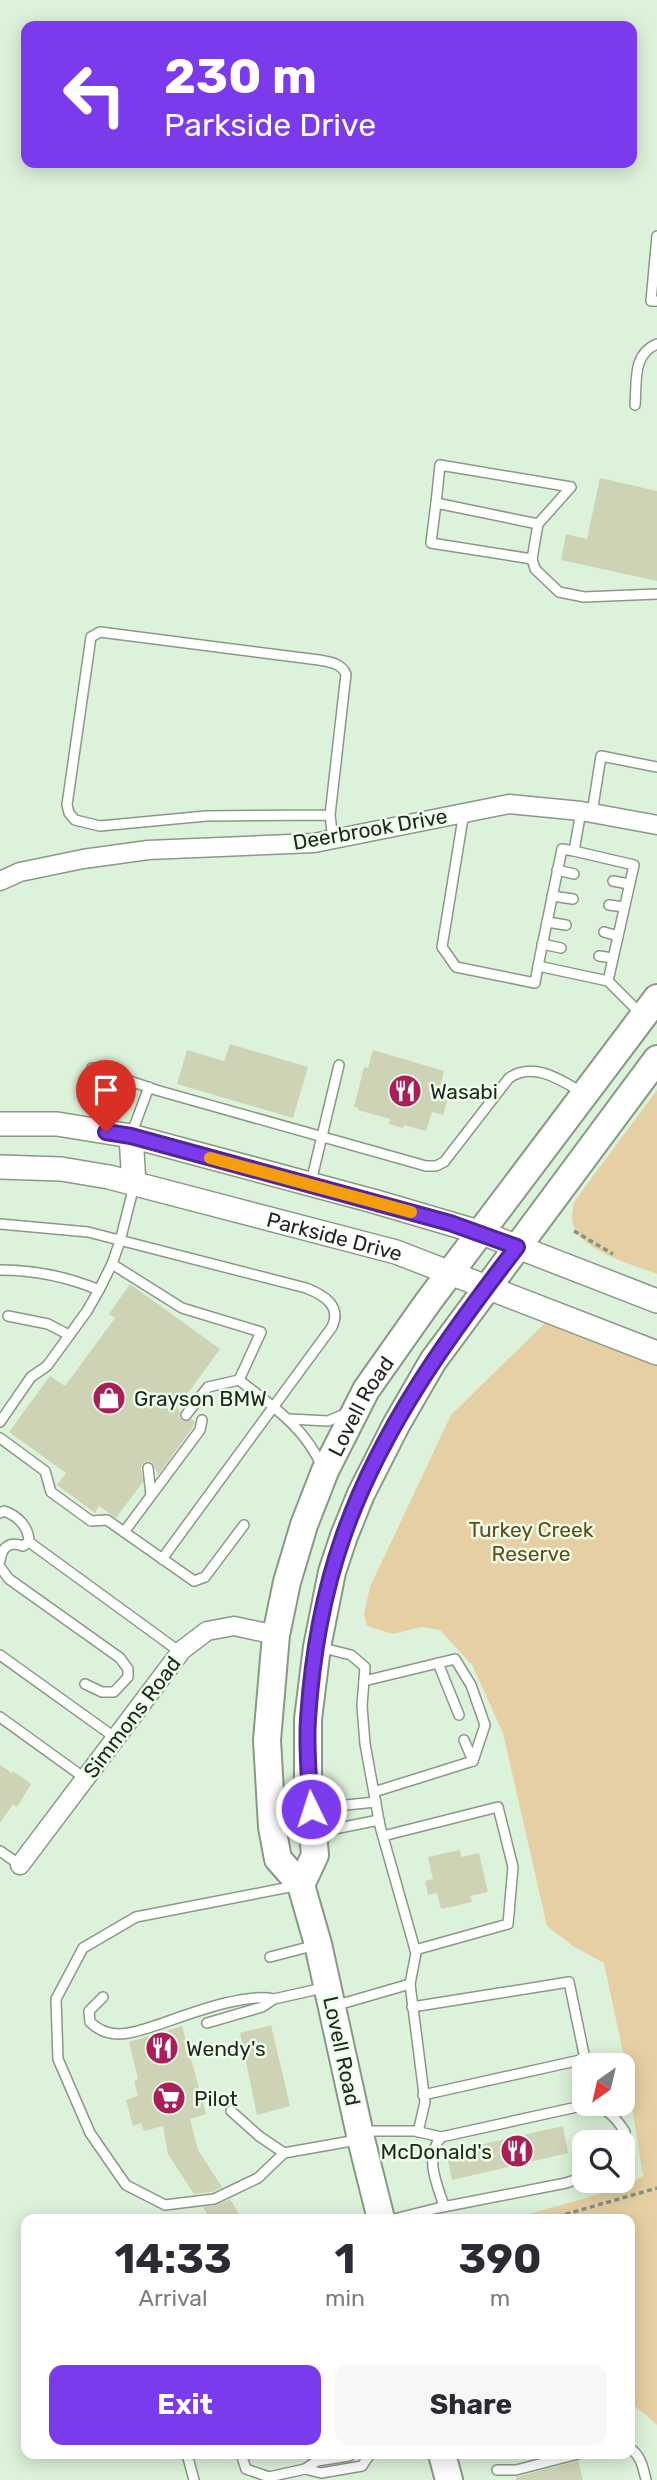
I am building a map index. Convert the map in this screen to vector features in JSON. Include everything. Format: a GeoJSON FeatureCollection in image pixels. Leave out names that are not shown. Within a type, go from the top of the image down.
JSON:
{"type":"FeatureCollection","features":[{"type":"Feature","properties":{"kind":"main road","name":"Lovell Road"},"geometry":{"type":"LineString","coordinates":[[380,2214],[318,1944],[301,1885],[278,1859],[272,1828],[267,1740],[276,1635],[298,1548],[325,1471],[357,1408],[382,1368],[650,1007]]}},
{"type":"Feature","properties":{"kind":"main road","name":"Lovell Road"},"geometry":{"type":"LineString","coordinates":[[301,1885],[315,1855],[307,1719],[317,1647],[332,1572],[361,1494],[420,1383],[487,1286],[657,1059]]}},
{"type":"Feature","properties":{"kind":"main road"},"geometry":{"type":"LineString","coordinates":[[276,1635],[317,1647]]}},
{"type":"Feature","properties":{"kind":"main road"},"geometry":{"type":"LineString","coordinates":[[443,2459],[449,2480]]}},
{"type":"Feature","properties":{"kind":"street","name":"Deerbrook Drive"},"geometry":{"type":"LineString","coordinates":[[0,881],[20,872],[109,855],[148,850],[314,843],[509,804],[587,812],[657,825]]}},
{"type":"Feature","properties":{"kind":"street","name":"Parkside Drive"},"geometry":{"type":"LineString","coordinates":[[0,1124],[57,1124],[131,1136],[310,1184],[482,1233],[657,1301]]}},
{"type":"Feature","properties":{"kind":"street"},"geometry":{"type":"LineString","coordinates":[[131,1136],[134,1184]]}},
{"type":"Feature","properties":{"kind":"street","name":"Parkside Drive"},"geometry":{"type":"LineString","coordinates":[[0,1167],[61,1169],[134,1184],[384,1249],[657,1353]]}},
{"type":"Feature","properties":{"kind":"street","name":"Simmons Road"},"geometry":{"type":"LineString","coordinates":[[20,1865],[180,1652],[207,1631],[234,1626],[276,1635]]}},
{"type":"Feature","properties":{"kind":"lane"},"geometry":{"type":"LineString","coordinates":[[654,301],[657,236]]}},
{"type":"Feature","properties":{"kind":"lane"},"geometry":{"type":"LineString","coordinates":[[635,405],[638,361],[649,348],[657,344]]}},
{"type":"Feature","properties":{"kind":"lane"},"geometry":{"type":"LineString","coordinates":[[532,559],[431,544],[440,465],[571,487],[538,524],[532,559],[535,569],[559,592],[584,597],[657,594]]}},
{"type":"Feature","properties":{"kind":"lane"},"geometry":{"type":"LineString","coordinates":[[436,503],[538,524]]}},
{"type":"Feature","properties":{"kind":"lane"},"geometry":{"type":"LineString","coordinates":[[330,815],[206,816],[100,826],[75,820],[66,805],[91,637],[100,632],[319,660],[342,667],[346,674],[330,815],[333,839]]}},
{"type":"Feature","properties":{"kind":"lane"},"geometry":{"type":"LineString","coordinates":[[574,851],[587,812],[600,756],[657,767]]}},
{"type":"Feature","properties":{"kind":"lane"},"geometry":{"type":"LineString","coordinates":[[464,812],[442,947],[456,967],[535,984],[562,849],[634,864],[608,981]]}},
{"type":"Feature","properties":{"kind":"lane"},"geometry":{"type":"LineString","coordinates":[[557,870],[575,874]]}},
{"type":"Feature","properties":{"kind":"lane"},"geometry":{"type":"LineString","coordinates":[[613,881],[629,884]]}},
{"type":"Feature","properties":{"kind":"lane"},"geometry":{"type":"LineString","coordinates":[[552,896],[573,899]]}},
{"type":"Feature","properties":{"kind":"lane"},"geometry":{"type":"LineString","coordinates":[[610,905],[624,907]]}},
{"type":"Feature","properties":{"kind":"lane"},"geometry":{"type":"LineString","coordinates":[[547,922],[566,925]]}},
{"type":"Feature","properties":{"kind":"lane"},"geometry":{"type":"LineString","coordinates":[[604,932],[618,936]]}},
{"type":"Feature","properties":{"kind":"lane"},"geometry":{"type":"LineString","coordinates":[[542,943],[561,948]]}},
{"type":"Feature","properties":{"kind":"lane"},"geometry":{"type":"LineString","coordinates":[[599,956],[613,958]]}},
{"type":"Feature","properties":{"kind":"lane"},"geometry":{"type":"LineString","coordinates":[[538,966],[608,981],[650,1007]]}},
{"type":"Feature","properties":{"kind":"lane"},"geometry":{"type":"LineString","coordinates":[[310,1184],[339,1065]]}},
{"type":"Feature","properties":{"kind":"lane"},"geometry":{"type":"LineString","coordinates":[[92,1068],[149,1087],[426,1166],[436,1166],[444,1162],[509,1079],[518,1073],[532,1070],[585,1094]]}},
{"type":"Feature","properties":{"kind":"lane"},"geometry":{"type":"LineString","coordinates":[[131,1136],[149,1087]]}},
{"type":"Feature","properties":{"kind":"lane"},"geometry":{"type":"LineString","coordinates":[[0,1422],[31,1377],[47,1366],[99,1290],[120,1241],[134,1184]]}},
{"type":"Feature","properties":{"kind":"lane"},"geometry":{"type":"LineString","coordinates":[[0,1224],[88,1232],[306,1288],[325,1296],[335,1308],[336,1319],[162,1559]]}},
{"type":"Feature","properties":{"kind":"lane"},"geometry":{"type":"LineString","coordinates":[[112,1264],[182,1308],[261,1332],[239,1380]]}},
{"type":"Feature","properties":{"kind":"lane"},"geometry":{"type":"LineString","coordinates":[[0,1270],[51,1276],[99,1290]]}},
{"type":"Feature","properties":{"kind":"lane"},"geometry":{"type":"LineString","coordinates":[[8,1316],[48,1324],[69,1335]]}},
{"type":"Feature","properties":{"kind":"lane"},"geometry":{"type":"LineString","coordinates":[[239,1380],[289,1419],[312,1446],[325,1471]]}},
{"type":"Feature","properties":{"kind":"lane"},"geometry":{"type":"LineString","coordinates":[[186,1415],[208,1387],[239,1380]]}},
{"type":"Feature","properties":{"kind":"lane"},"geometry":{"type":"LineString","coordinates":[[289,1419],[328,1420],[357,1408]]}},
{"type":"Feature","properties":{"kind":"lane"},"geometry":{"type":"LineString","coordinates":[[124,1532],[200,1430],[202,1420]]}},
{"type":"Feature","properties":{"kind":"lane"},"geometry":{"type":"LineString","coordinates":[[0,1438],[45,1471],[51,1492],[91,1521],[107,1520],[194,1581],[205,1577],[244,1525]]}},
{"type":"Feature","properties":{"kind":"lane"},"geometry":{"type":"LineString","coordinates":[[148,1468],[151,1495]]}},
{"type":"Feature","properties":{"kind":"lane"},"geometry":{"type":"LineString","coordinates":[[0,1513],[4,1511],[17,1518],[27,1528],[29,1542],[180,1652]]}},
{"type":"Feature","properties":{"kind":"lane"},"geometry":{"type":"LineString","coordinates":[[0,1561],[6,1546],[14,1543],[23,1546],[29,1542]]}},
{"type":"Feature","properties":{"kind":"lane"},"geometry":{"type":"LineString","coordinates":[[0,1567],[9,1579],[120,1658],[128,1669],[128,1677],[114,1692],[102,1692],[85,1684]]}},
{"type":"Feature","properties":{"kind":"lane"},"geometry":{"type":"LineString","coordinates":[[0,1587],[9,1579]]}},
{"type":"Feature","properties":{"kind":"lane"},"geometry":{"type":"LineString","coordinates":[[317,1647],[351,1655],[365,1667],[362,1706],[365,1744],[379,1821],[415,1950],[410,1984],[425,2102],[418,2132]]}},
{"type":"Feature","properties":{"kind":"lane"},"geometry":{"type":"LineString","coordinates":[[0,1655],[117,1739]]}},
{"type":"Feature","properties":{"kind":"lane"},"geometry":{"type":"LineString","coordinates":[[312,1821],[472,1761],[485,1725],[471,1685],[454,1659],[364,1681]]}},
{"type":"Feature","properties":{"kind":"lane"},"geometry":{"type":"LineString","coordinates":[[438,1663],[459,1715]]}},
{"type":"Feature","properties":{"kind":"lane"},"geometry":{"type":"LineString","coordinates":[[0,1717],[86,1779]]}},
{"type":"Feature","properties":{"kind":"lane"},"geometry":{"type":"LineString","coordinates":[[464,1740],[472,1761]]}},
{"type":"Feature","properties":{"kind":"lane"},"geometry":{"type":"LineString","coordinates":[[383,1836],[498,1807],[513,1867],[508,1924],[415,1950]]}},
{"type":"Feature","properties":{"kind":"lane"},"geometry":{"type":"LineString","coordinates":[[312,1821],[379,1821]]}},
{"type":"Feature","properties":{"kind":"lane"},"geometry":{"type":"LineString","coordinates":[[0,1851],[20,1865]]}},
{"type":"Feature","properties":{"kind":"lane"},"geometry":{"type":"LineString","coordinates":[[301,1885],[136,1917],[83,1948],[56,1999],[58,2059],[90,2133],[125,2185],[165,2205],[214,2199],[258,2178],[284,2153],[360,2135],[418,2132],[441,2137],[577,2107],[599,2106],[616,2118],[624,2130]]}},
{"type":"Feature","properties":{"kind":"lane"},"geometry":{"type":"LineString","coordinates":[[270,1957],[318,1944]]}},
{"type":"Feature","properties":{"kind":"lane"},"geometry":{"type":"LineString","coordinates":[[412,2007],[569,1982],[584,2059],[423,2095]]}},
{"type":"Feature","properties":{"kind":"lane"},"geometry":{"type":"LineString","coordinates":[[103,1997],[89,2011],[90,2022],[98,2030],[118,2034],[133,2032],[203,2009],[261,1996],[274,1999],[330,1996],[410,1984]]}},
{"type":"Feature","properties":{"kind":"lane"},"geometry":{"type":"LineString","coordinates":[[206,2024],[262,2007],[274,1999]]}},
{"type":"Feature","properties":{"kind":"lane"},"geometry":{"type":"LineString","coordinates":[[231,2111],[259,2136],[284,2153]]}},
{"type":"Feature","properties":{"kind":"lane"},"geometry":{"type":"LineString","coordinates":[[441,2137],[434,2145],[432,2171],[444,2206]]}},
{"type":"Feature","properties":{"kind":"lane"},"geometry":{"type":"LineString","coordinates":[[413,2214],[572,2181]]}},
{"type":"Feature","properties":{"kind":"lane"},"geometry":{"type":"LineString","coordinates":[[635,2452],[641,2461],[646,2480]]}},
{"type":"Feature","properties":{"kind":"lane"},"geometry":{"type":"LineString","coordinates":[[188,2459],[194,2480]]}},
{"type":"Feature","properties":{"kind":"lane"},"geometry":{"type":"LineString","coordinates":[[243,2459],[246,2469],[269,2477],[306,2469],[317,2461],[330,2459]]}},
{"type":"Feature","properties":{"kind":"lane"},"geometry":{"type":"LineString","coordinates":[[306,2469],[321,2473],[362,2466],[367,2459]]}},
{"type":"Feature","properties":{"kind":"lane"},"geometry":{"type":"LineString","coordinates":[[497,2470],[516,2470],[559,2459]]}},
{"type":"Feature","properties":{"kind":"path"},"geometry":{"type":"LineString","coordinates":[[574,1231],[613,1254]]}},
{"type":"Feature","properties":{"kind":"path"},"geometry":{"type":"LineString","coordinates":[[566,2214],[657,2188]]}},
{"type":"Feature","properties":{"kind":"green space"},"geometry":{"type":"Polygon","coordinates":[[[657,1090],[657,1274],[609,1256],[586,1242],[578,1234],[572,1219],[574,1202],[657,1090]]]}},
{"type":"Feature","properties":{"kind":"green space","name":"Turkey Creek Reserve"},"geometry":{"type":"Polygon","coordinates":[[[546,1322],[657,1362],[657,2425],[635,2406],[635,2214],[530,2214],[603,2193],[635,2193],[635,2180],[643,2176],[633,2116],[635,2053],[623,2053],[604,1963],[573,1946],[547,1926],[503,1733],[472,1665],[440,1630],[421,1627],[393,1634],[367,1626],[364,1614],[370,1587],[451,1415],[546,1322]]]}},
{"type":"Feature","properties":{"kind":"building"},"geometry":{"type":"Polygon","coordinates":[[[600,478],[657,491],[657,581],[561,560],[566,534],[587,539],[600,478]]]}},
{"type":"Feature","properties":{"kind":"building"},"geometry":{"type":"Polygon","coordinates":[[[230,1044],[308,1067],[293,1118],[177,1084],[187,1050],[224,1061],[230,1044]]]}},
{"type":"Feature","properties":{"kind":"building","name":"Wasabi"},"geometry":{"type":"Polygon","coordinates":[[[373,1050],[444,1071],[439,1091],[449,1094],[443,1115],[432,1112],[426,1131],[389,1124],[390,1119],[354,1107],[364,1067],[368,1068],[373,1050]]]}},
{"type":"Feature","properties":{"kind":"building","name":"Grayson BMW"},"geometry":{"type":"Polygon","coordinates":[[[130,1284],[220,1349],[177,1408],[182,1421],[191,1419],[195,1422],[193,1427],[158,1475],[153,1463],[143,1463],[143,1482],[116,1518],[99,1506],[95,1513],[57,1485],[66,1473],[9,1432],[50,1376],[65,1386],[115,1318],[109,1314],[130,1284]]]}},
{"type":"Feature","properties":{"kind":"building"},"geometry":{"type":"Polygon","coordinates":[[[0,1765],[31,1784],[17,1807],[13,1804],[0,1823],[0,1765]]]}},
{"type":"Feature","properties":{"kind":"building"},"geometry":{"type":"Polygon","coordinates":[[[460,1850],[461,1857],[479,1853],[488,1892],[470,1896],[472,1902],[441,1909],[437,1893],[428,1895],[425,1881],[433,1879],[428,1857],[460,1850]]]}},
{"type":"Feature","properties":{"kind":"building"},"geometry":{"type":"Polygon","coordinates":[[[271,2025],[290,2106],[257,2115],[240,2033],[271,2025]]]}},
{"type":"Feature","properties":{"kind":"building"},"geometry":{"type":"Polygon","coordinates":[[[182,2026],[206,2114],[190,2119],[198,2150],[222,2187],[212,2192],[194,2194],[168,2154],[163,2126],[144,2131],[141,2123],[133,2126],[126,2100],[138,2096],[134,2081],[138,2079],[129,2042],[182,2026]]]}},
{"type":"Feature","properties":{"kind":"building","name":"McDonald's"},"geometry":{"type":"Polygon","coordinates":[[[563,2126],[568,2153],[452,2180],[447,2156],[477,2149],[475,2146],[563,2126]]]}},
{"type":"Feature","properties":{"kind":"building"},"geometry":{"type":"Polygon","coordinates":[[[230,2199],[239,2214],[207,2214],[203,2207],[230,2199]]]}},
{"type":"Feature","properties":{"kind":"building"},"geometry":{"type":"Polygon","coordinates":[[[578,2461],[583,2480],[516,2480],[516,2477],[578,2461]]]}},
{"type":"Feature","properties":{"kind":"slow traffic"},"geometry":{"type":"LineString","coordinates":[[210,1158],[411,1212]]}},
{"type":"Feature","properties":{"kind":"place","name":"Wasabi"},"geometry":{"type":"Point","coordinates":[405,1091]}},
{"type":"Feature","properties":{"kind":"place","name":"Grayson BMW"},"geometry":{"type":"Point","coordinates":[109,1398]}},
{"type":"Feature","properties":{"kind":"place","name":"Wendy's"},"geometry":{"type":"Point","coordinates":[162,2048]}},
{"type":"Feature","properties":{"kind":"place","name":"Pilot"},"geometry":{"type":"Point","coordinates":[169,2098]}},
{"type":"Feature","properties":{"kind":"place","name":"McDonald's"},"geometry":{"type":"Point","coordinates":[517,2151]}},
{"type":"Feature","properties":{"kind":"route"},"geometry":{"type":"LineString","coordinates":[[106,1132],[131,1136],[425,1215],[517,1247],[433,1361],[378,1459],[344,1536],[323,1612],[307,1719],[311,1809]]}}]}
